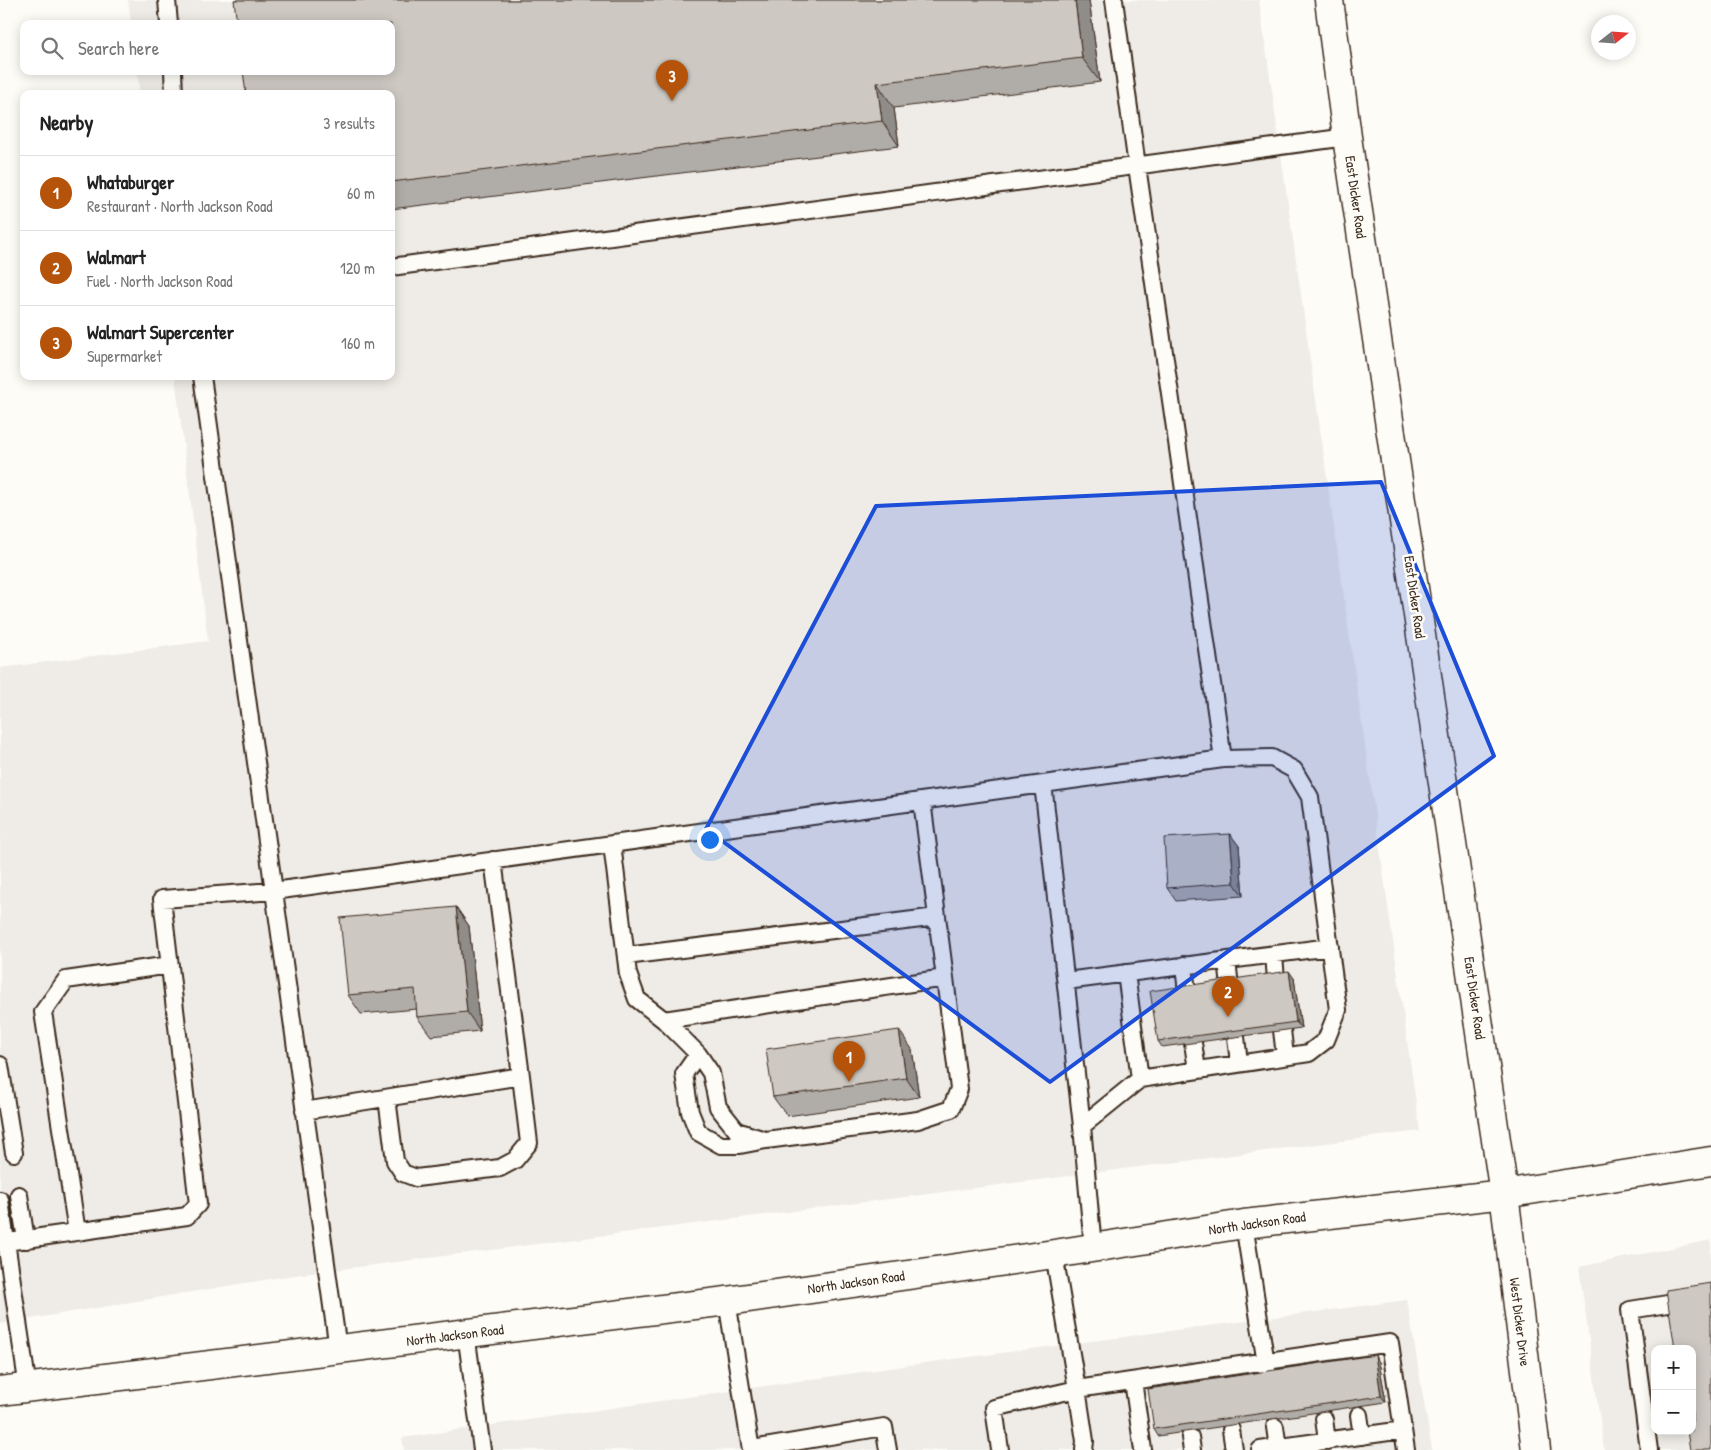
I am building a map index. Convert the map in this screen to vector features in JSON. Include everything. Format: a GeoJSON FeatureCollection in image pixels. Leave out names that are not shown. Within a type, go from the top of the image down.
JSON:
{"type":"FeatureCollection","features":[{"type":"Feature","properties":{"kind":"main road","name":"East Dicker Road"},"geometry":{"type":"LineString","coordinates":[[1330,0],[1347,137],[1504,1194]]}},
{"type":"Feature","properties":{"kind":"main road","name":"North Jackson Road"},"geometry":{"type":"LineString","coordinates":[[0,1391],[727,1300],[1054,1254],[1244,1224],[1504,1194],[1711,1162]]}},
{"type":"Feature","properties":{"kind":"main road","name":"West Dicker Drive"},"geometry":{"type":"LineString","coordinates":[[1504,1194],[1536,1450]]}},
{"type":"Feature","properties":{"kind":"lane"},"geometry":{"type":"LineString","coordinates":[[167,0],[169,20]]}},
{"type":"Feature","properties":{"kind":"lane"},"geometry":{"type":"LineString","coordinates":[[1114,0],[1136,166],[1224,759]]}},
{"type":"Feature","properties":{"kind":"lane"},"geometry":{"type":"LineString","coordinates":[[173,75],[174,90]]}},
{"type":"Feature","properties":{"kind":"lane"},"geometry":{"type":"LineString","coordinates":[[395,266],[1347,137]]}},
{"type":"Feature","properties":{"kind":"lane"},"geometry":{"type":"LineString","coordinates":[[203,380],[338,1349]]}},
{"type":"Feature","properties":{"kind":"lane"},"geometry":{"type":"LineString","coordinates":[[3,1243],[187,1216],[198,1204],[162,899],[274,891],[1224,759],[1272,758],[1294,770],[1310,797],[1338,1010],[1326,1040],[1310,1053],[1140,1079],[1082,1126]]}},
{"type":"Feature","properties":{"kind":"lane"},"geometry":{"type":"LineString","coordinates":[[1043,784],[1082,1126],[1093,1248]]}},
{"type":"Feature","properties":{"kind":"lane"},"geometry":{"type":"LineString","coordinates":[[698,1054],[684,1074],[690,1112],[698,1132],[721,1145],[740,1145],[918,1120],[951,1109],[959,1089],[922,801]]}},
{"type":"Feature","properties":{"kind":"lane"},"geometry":{"type":"LineString","coordinates":[[612,844],[628,974],[637,999],[664,1020],[698,1054],[711,1073],[718,1107],[737,1131],[766,1140]]}},
{"type":"Feature","properties":{"kind":"lane"},"geometry":{"type":"LineString","coordinates":[[386,1098],[395,1160],[403,1172],[416,1178],[500,1168],[515,1160],[529,1143],[493,860]]}},
{"type":"Feature","properties":{"kind":"lane"},"geometry":{"type":"LineString","coordinates":[[626,956],[937,917]]}},
{"type":"Feature","properties":{"kind":"lane"},"geometry":{"type":"LineString","coordinates":[[1066,981],[1330,947]]}},
{"type":"Feature","properties":{"kind":"lane"},"geometry":{"type":"LineString","coordinates":[[1274,954],[1276,980]]}},
{"type":"Feature","properties":{"kind":"lane"},"geometry":{"type":"LineString","coordinates":[[1227,960],[1230,986]]}},
{"type":"Feature","properties":{"kind":"lane"},"geometry":{"type":"LineString","coordinates":[[77,1232],[43,1012],[66,980],[170,965]]}},
{"type":"Feature","properties":{"kind":"lane"},"geometry":{"type":"LineString","coordinates":[[1184,965],[1187,993]]}},
{"type":"Feature","properties":{"kind":"lane"},"geometry":{"type":"LineString","coordinates":[[1126,973],[1140,1079]]}},
{"type":"Feature","properties":{"kind":"lane"},"geometry":{"type":"LineString","coordinates":[[664,1020],[945,978]]}},
{"type":"Feature","properties":{"kind":"lane"},"geometry":{"type":"LineString","coordinates":[[1282,1030],[1285,1056]]}},
{"type":"Feature","properties":{"kind":"lane"},"geometry":{"type":"LineString","coordinates":[[1236,1037],[1239,1064]]}},
{"type":"Feature","properties":{"kind":"lane"},"geometry":{"type":"LineString","coordinates":[[1193,1043],[1197,1070]]}},
{"type":"Feature","properties":{"kind":"lane"},"geometry":{"type":"LineString","coordinates":[[0,1065],[14,1153]]}},
{"type":"Feature","properties":{"kind":"lane"},"geometry":{"type":"LineString","coordinates":[[304,1111],[521,1076]]}},
{"type":"Feature","properties":{"kind":"lane"},"geometry":{"type":"LineString","coordinates":[[19,1195],[26,1240]]}},
{"type":"Feature","properties":{"kind":"lane"},"geometry":{"type":"LineString","coordinates":[[0,1200],[3,1243],[28,1388]]}},
{"type":"Feature","properties":{"kind":"lane"},"geometry":{"type":"LineString","coordinates":[[1244,1224],[1269,1385]]}},
{"type":"Feature","properties":{"kind":"lane"},"geometry":{"type":"LineString","coordinates":[[1054,1254],[1085,1448]]}},
{"type":"Feature","properties":{"kind":"lane"},"geometry":{"type":"LineString","coordinates":[[1649,1450],[1630,1310],[1711,1297]]}},
{"type":"Feature","properties":{"kind":"lane"},"geometry":{"type":"LineString","coordinates":[[727,1300],[751,1449],[884,1427],[888,1450]]}},
{"type":"Feature","properties":{"kind":"lane"},"geometry":{"type":"LineString","coordinates":[[466,1333],[482,1450]]}},
{"type":"Feature","properties":{"kind":"lane"},"geometry":{"type":"LineString","coordinates":[[1000,1450],[994,1408],[1077,1389],[1390,1343],[1406,1450]]}},
{"type":"Feature","properties":{"kind":"lane"},"geometry":{"type":"LineString","coordinates":[[1351,1348],[1353,1367]]}},
{"type":"Feature","properties":{"kind":"lane"},"geometry":{"type":"LineString","coordinates":[[1316,1354],[1318,1371]]}},
{"type":"Feature","properties":{"kind":"lane"},"geometry":{"type":"LineString","coordinates":[[1222,1368],[1224,1386]]}},
{"type":"Feature","properties":{"kind":"lane"},"geometry":{"type":"LineString","coordinates":[[1182,1374],[1184,1390]]}},
{"type":"Feature","properties":{"kind":"lane"},"geometry":{"type":"LineString","coordinates":[[1133,1381],[1143,1450]]}},
{"type":"Feature","properties":{"kind":"lane"},"geometry":{"type":"LineString","coordinates":[[1359,1415],[1362,1436]]}},
{"type":"Feature","properties":{"kind":"lane"},"geometry":{"type":"LineString","coordinates":[[1324,1419],[1327,1441]]}},
{"type":"Feature","properties":{"kind":"lane"},"geometry":{"type":"LineString","coordinates":[[1274,1427],[1278,1448]]}},
{"type":"Feature","properties":{"kind":"lane"},"geometry":{"type":"LineString","coordinates":[[1231,1430],[1234,1450]]}},
{"type":"Feature","properties":{"kind":"lane"},"geometry":{"type":"LineString","coordinates":[[1260,1450],[1403,1430]]}},
{"type":"Feature","properties":{"kind":"highlighted area"},"geometry":{"type":"Polygon","coordinates":[[[1381,482],[1494,756],[1050,1082],[706,829],[876,506],[1381,482]]]}},
{"type":"Feature","properties":{"kind":"shaded area"},"geometry":{"type":"Polygon","coordinates":[[[128,0],[1259,0],[1420,1131],[288,1276],[0,1324],[0,668],[208,641],[175,380],[395,380],[395,90],[139,90],[138,75],[395,75],[395,20],[130,20],[128,0]]]}},
{"type":"Feature","properties":{"kind":"shaded area"},"geometry":{"type":"Polygon","coordinates":[[[1711,1240],[1711,1450],[1604,1450],[1579,1267],[1711,1240]]]}},
{"type":"Feature","properties":{"kind":"shaded area"},"geometry":{"type":"Polygon","coordinates":[[[1407,1300],[1432,1450],[404,1450],[402,1438],[931,1362],[1407,1300]]]}},
{"type":"Feature","properties":{"kind":"building"},"geometry":{"type":"Polygon","coordinates":[[[234,0],[1075,0],[1082,58],[877,83],[882,121],[395,182],[395,90],[245,90],[244,75],[395,75],[395,20],[236,20],[234,0]]]}},
{"type":"Feature","properties":{"kind":"building"},"geometry":{"type":"Polygon","coordinates":[[[1230,834],[1234,883],[1167,888],[1164,838],[1230,834]]]}},
{"type":"Feature","properties":{"kind":"building"},"geometry":{"type":"Polygon","coordinates":[[[456,907],[467,1012],[417,1017],[415,989],[348,995],[340,918],[456,907]]]}},
{"type":"Feature","properties":{"kind":"building"},"geometry":{"type":"Polygon","coordinates":[[[1289,971],[1296,1022],[1158,1041],[1150,991],[1289,971]]]}},
{"type":"Feature","properties":{"kind":"building"},"geometry":{"type":"Polygon","coordinates":[[[899,1030],[906,1078],[773,1097],[766,1049],[899,1030]]]}},
{"type":"Feature","properties":{"kind":"building"},"geometry":{"type":"Polygon","coordinates":[[[1711,1283],[1711,1450],[1690,1450],[1688,1435],[1696,1435],[1696,1345],[1674,1345],[1666,1290],[1711,1283]]]}},
{"type":"Feature","properties":{"kind":"building"},"geometry":{"type":"Polygon","coordinates":[[[1375,1355],[1381,1396],[1154,1429],[1148,1389],[1375,1355]]]}},
{"type":"Feature","properties":{"kind":"place","name":"Walmart Supercenter"},"geometry":{"type":"Point","coordinates":[672,101]}},
{"type":"Feature","properties":{"kind":"place","name":"Walmart"},"geometry":{"type":"Point","coordinates":[1228,1017]}},
{"type":"Feature","properties":{"kind":"place","name":"Whataburger"},"geometry":{"type":"Point","coordinates":[849,1082]}}]}
